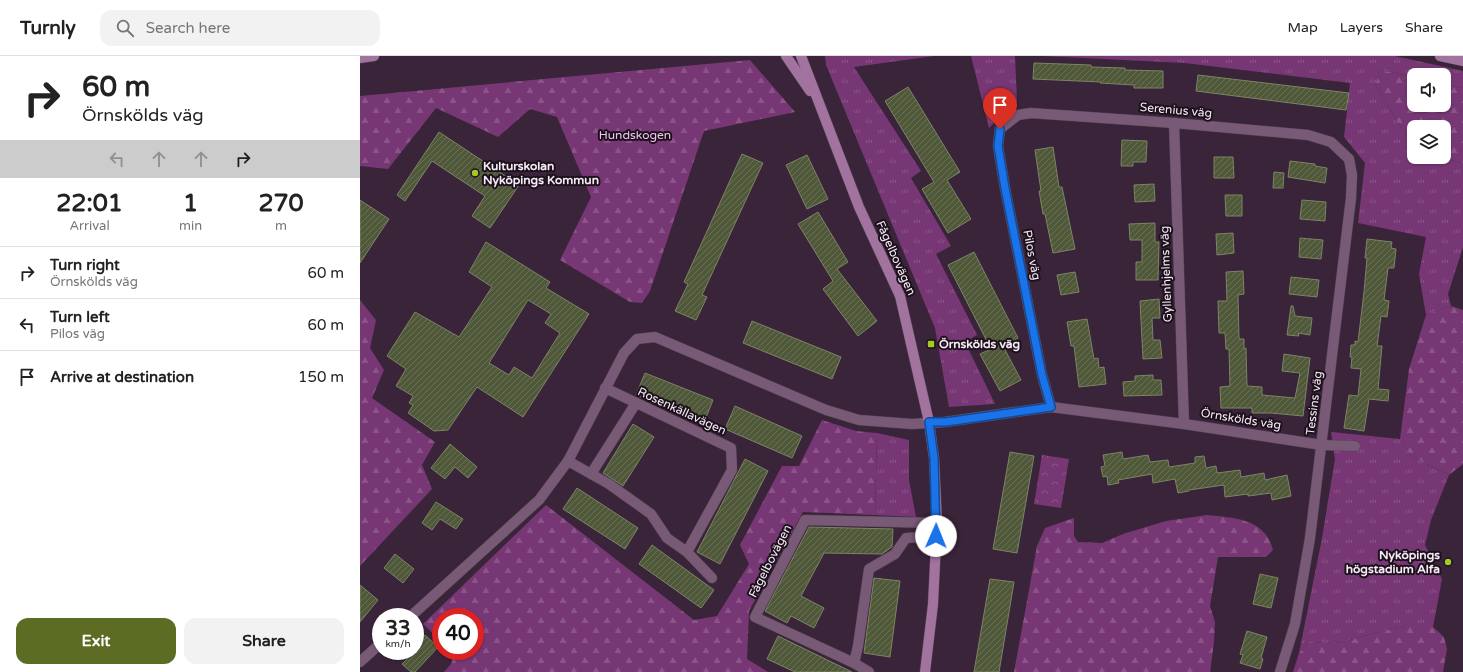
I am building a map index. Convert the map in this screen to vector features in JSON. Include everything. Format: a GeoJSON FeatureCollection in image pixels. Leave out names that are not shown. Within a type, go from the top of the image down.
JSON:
{"type":"FeatureCollection","features":[{"type":"Feature","properties":{"kind":"street"},"geometry":{"type":"LineString","coordinates":[[360,58],[374,56]]}},
{"type":"Feature","properties":{"kind":"street","name":"Fågelbovägen"},"geometry":{"type":"LineString","coordinates":[[786,56],[819,104]]}},
{"type":"Feature","properties":{"kind":"street","name":"Fågelbovägen"},"geometry":{"type":"LineString","coordinates":[[801,56],[859,207],[900,296],[929,422],[934,458],[937,523],[933,604],[925,672]]}},
{"type":"Feature","properties":{"kind":"street"},"geometry":{"type":"LineString","coordinates":[[1440,56],[1463,61]]}},
{"type":"Feature","properties":{"kind":"street","name":"Serenius väg"},"geometry":{"type":"LineString","coordinates":[[1018,115],[1031,113],[1174,123],[1308,135],[1331,142]]}},
{"type":"Feature","properties":{"kind":"street","name":"Pilos väg"},"geometry":{"type":"LineString","coordinates":[[1018,115],[1000,129],[998,146],[1042,375],[1051,407]]}},
{"type":"Feature","properties":{"kind":"street","name":"Gyllenhjelms väg"},"geometry":{"type":"LineString","coordinates":[[1174,123],[1184,424]]}},
{"type":"Feature","properties":{"kind":"street","name":"Tessins väg"},"geometry":{"type":"LineString","coordinates":[[1280,672],[1295,624],[1310,538],[1351,198],[1352,175],[1348,158],[1331,142]]}},
{"type":"Feature","properties":{"kind":"street","name":"Örnskölds väg"},"geometry":{"type":"LineString","coordinates":[[605,388],[624,353],[637,339],[655,337],[826,410],[859,420],[912,424],[946,422],[1051,407],[1184,424],[1322,445],[1355,446]]}},
{"type":"Feature","properties":{"kind":"street"},"geometry":{"type":"LineString","coordinates":[[420,608],[539,500],[568,461],[605,388]]}},
{"type":"Feature","properties":{"kind":"street","name":"Rosenkällavägen"},"geometry":{"type":"LineString","coordinates":[[605,388],[731,448],[732,470],[687,552]]}},
{"type":"Feature","properties":{"kind":"street"},"geometry":{"type":"LineString","coordinates":[[591,474],[636,403]]}},
{"type":"Feature","properties":{"kind":"street"},"geometry":{"type":"LineString","coordinates":[[568,461],[609,484],[651,514],[667,538],[687,552],[712,578]]}},
{"type":"Feature","properties":{"kind":"street","name":"Fågelbovägen"},"geometry":{"type":"LineString","coordinates":[[870,672],[755,617],[805,520],[937,523]]}},
{"type":"Feature","properties":{"kind":"street"},"geometry":{"type":"LineString","coordinates":[[854,664],[869,569],[895,554],[906,538],[936,536]]}},
{"type":"Feature","properties":{"kind":"street"},"geometry":{"type":"LineString","coordinates":[[360,662],[372,651]]}},
{"type":"Feature","properties":{"kind":"green space"},"geometry":{"type":"Polygon","coordinates":[[[825,56],[934,56],[854,67],[921,171],[911,178],[951,246],[936,254],[977,335],[965,342],[995,404],[949,407],[935,328],[826,65],[825,56]]]}},
{"type":"Feature","properties":{"kind":"green space"},"geometry":{"type":"Polygon","coordinates":[[[971,56],[1015,56],[1017,101],[989,128],[971,56]]]}},
{"type":"Feature","properties":{"kind":"green space"},"geometry":{"type":"Polygon","coordinates":[[[1044,56],[1395,56],[1449,68],[1407,68],[1407,76],[1380,70],[1375,85],[1407,137],[1407,164],[1451,164],[1451,160],[1463,163],[1463,247],[1448,294],[1451,306],[1426,315],[1419,274],[1426,237],[1358,223],[1365,163],[1344,137],[1350,83],[1185,63],[1044,56]]]}},
{"type":"Feature","properties":{"kind":"green space","name":"Hundskogen"},"geometry":{"type":"Polygon","coordinates":[[[750,60],[795,112],[704,131],[650,291],[642,303],[630,302],[560,260],[591,197],[557,117],[530,109],[498,137],[436,108],[388,169],[360,166],[360,96],[750,60]]]}},
{"type":"Feature","properties":{"kind":"green space"},"geometry":{"type":"Polygon","coordinates":[[[1451,68],[1463,71],[1463,88],[1451,85],[1451,68]]]}},
{"type":"Feature","properties":{"kind":"green space"},"geometry":{"type":"Polygon","coordinates":[[[1380,70],[1407,76],[1407,112],[1451,112],[1451,85],[1463,88],[1463,163],[1451,160],[1451,120],[1407,120],[1407,137],[1375,85],[1380,70]]]}},
{"type":"Feature","properties":{"kind":"green space"},"geometry":{"type":"Polygon","coordinates":[[[360,300],[376,320],[370,348],[384,370],[372,398],[435,442],[422,465],[432,489],[360,566],[360,300]]]}},
{"type":"Feature","properties":{"kind":"green space"},"geometry":{"type":"Polygon","coordinates":[[[1451,306],[1463,310],[1463,464],[1449,475],[1411,456],[1400,439],[1409,369],[1426,315],[1451,306]]]}},
{"type":"Feature","properties":{"kind":"green space"},"geometry":{"type":"Polygon","coordinates":[[[822,420],[856,431],[877,433],[875,515],[803,512],[749,611],[747,659],[768,672],[444,672],[451,664],[452,660],[484,660],[484,608],[440,608],[546,505],[694,620],[717,616],[749,564],[740,545],[782,466],[799,466],[822,420]]]}},
{"type":"Feature","properties":{"kind":"green space"},"geometry":{"type":"Polygon","coordinates":[[[1331,432],[1400,439],[1411,456],[1449,475],[1431,520],[1425,545],[1442,579],[1433,627],[1406,627],[1386,630],[1343,642],[1309,642],[1299,653],[1322,538],[1335,459],[1331,432]]]}},
{"type":"Feature","properties":{"kind":"green space"},"geometry":{"type":"Polygon","coordinates":[[[877,433],[909,440],[909,480],[916,517],[875,515],[877,433]]]}},
{"type":"Feature","properties":{"kind":"green space"},"geometry":{"type":"Polygon","coordinates":[[[1042,455],[1069,459],[1061,508],[1034,504],[1042,455]]]}},
{"type":"Feature","properties":{"kind":"green space"},"geometry":{"type":"Polygon","coordinates":[[[1207,515],[1238,519],[1256,526],[1263,531],[1269,539],[1273,550],[1266,557],[1218,557],[1210,606],[1215,622],[1210,672],[1014,672],[1037,546],[1045,528],[1074,518],[1074,536],[1078,542],[1102,543],[1123,534],[1166,521],[1207,515]]]}},
{"type":"Feature","properties":{"kind":"green space"},"geometry":{"type":"Polygon","coordinates":[[[432,615],[432,632],[424,625],[424,623],[432,615]]]}},
{"type":"Feature","properties":{"kind":"green space"},"geometry":{"type":"Polygon","coordinates":[[[1406,627],[1433,627],[1444,637],[1447,649],[1443,672],[1293,672],[1299,653],[1309,642],[1343,642],[1386,630],[1406,627]]]}},
{"type":"Feature","properties":{"kind":"building"},"geometry":{"type":"Polygon","coordinates":[[[1034,63],[1091,65],[1091,67],[1125,68],[1125,70],[1163,71],[1163,88],[1134,88],[1134,85],[1100,83],[1101,82],[1033,79],[1034,63]]]}},
{"type":"Feature","properties":{"kind":"building"},"geometry":{"type":"Polygon","coordinates":[[[1198,75],[1349,93],[1346,110],[1196,91],[1198,75]]]}},
{"type":"Feature","properties":{"kind":"building"},"geometry":{"type":"Polygon","coordinates":[[[908,87],[960,172],[947,180],[971,219],[948,233],[922,189],[934,182],[885,101],[908,87]]]}},
{"type":"Feature","properties":{"kind":"building","name":"Kulturskolan Nyköpings Kommun"},"geometry":{"type":"Polygon","coordinates":[[[439,132],[519,185],[490,228],[472,216],[485,196],[432,161],[405,201],[397,195],[439,132]]]}},
{"type":"Feature","properties":{"kind":"building"},"geometry":{"type":"Polygon","coordinates":[[[1122,140],[1147,141],[1146,162],[1133,162],[1133,166],[1121,166],[1122,140]]]}},
{"type":"Feature","properties":{"kind":"building"},"geometry":{"type":"Polygon","coordinates":[[[1053,147],[1059,187],[1062,187],[1075,249],[1053,253],[1045,214],[1043,214],[1035,150],[1053,147]]]}},
{"type":"Feature","properties":{"kind":"building"},"geometry":{"type":"Polygon","coordinates":[[[742,154],[763,163],[702,295],[707,297],[696,320],[675,311],[688,284],[684,282],[742,154]]]}},
{"type":"Feature","properties":{"kind":"building"},"geometry":{"type":"Polygon","coordinates":[[[807,155],[828,199],[807,209],[786,165],[807,155]]]}},
{"type":"Feature","properties":{"kind":"building"},"geometry":{"type":"Polygon","coordinates":[[[1214,157],[1233,157],[1234,178],[1214,178],[1214,157]]]}},
{"type":"Feature","properties":{"kind":"building"},"geometry":{"type":"Polygon","coordinates":[[[1290,161],[1315,164],[1315,166],[1327,168],[1325,183],[1288,177],[1290,161]]]}},
{"type":"Feature","properties":{"kind":"building"},"geometry":{"type":"Polygon","coordinates":[[[1274,172],[1284,173],[1283,188],[1273,188],[1274,172]]]}},
{"type":"Feature","properties":{"kind":"building"},"geometry":{"type":"Polygon","coordinates":[[[1154,184],[1155,201],[1135,202],[1134,185],[1154,184]]]}},
{"type":"Feature","properties":{"kind":"building"},"geometry":{"type":"Polygon","coordinates":[[[1225,195],[1242,195],[1242,216],[1226,216],[1225,195]]]}},
{"type":"Feature","properties":{"kind":"building"},"geometry":{"type":"Polygon","coordinates":[[[360,200],[389,219],[360,263],[360,200]]]}},
{"type":"Feature","properties":{"kind":"building"},"geometry":{"type":"Polygon","coordinates":[[[1302,200],[1326,202],[1325,221],[1300,219],[1302,200]]]}},
{"type":"Feature","properties":{"kind":"building"},"geometry":{"type":"Polygon","coordinates":[[[818,212],[848,262],[837,269],[877,321],[858,336],[823,289],[833,281],[798,224],[818,212]]]}},
{"type":"Feature","properties":{"kind":"building"},"geometry":{"type":"Polygon","coordinates":[[[1155,223],[1155,242],[1159,242],[1158,280],[1136,280],[1136,262],[1142,262],[1142,240],[1130,240],[1129,224],[1155,223]]]}},
{"type":"Feature","properties":{"kind":"building"},"geometry":{"type":"Polygon","coordinates":[[[1233,233],[1234,253],[1217,255],[1216,234],[1233,233]]]}},
{"type":"Feature","properties":{"kind":"building"},"geometry":{"type":"Polygon","coordinates":[[[1300,238],[1323,240],[1321,259],[1299,257],[1300,238]]]}},
{"type":"Feature","properties":{"kind":"building"},"geometry":{"type":"Polygon","coordinates":[[[1367,239],[1392,242],[1391,248],[1396,249],[1394,268],[1388,268],[1384,300],[1389,301],[1387,317],[1381,316],[1377,346],[1382,346],[1378,389],[1389,390],[1388,401],[1369,399],[1364,431],[1344,428],[1349,395],[1358,396],[1361,369],[1351,368],[1352,357],[1350,357],[1351,345],[1355,345],[1355,341],[1358,342],[1367,258],[1365,258],[1367,239]]]}},
{"type":"Feature","properties":{"kind":"building"},"geometry":{"type":"Polygon","coordinates":[[[486,242],[550,282],[546,288],[589,314],[523,417],[477,387],[448,430],[434,431],[408,413],[413,405],[409,403],[413,396],[396,386],[406,369],[387,356],[415,312],[459,337],[492,287],[469,272],[486,242]],[[528,300],[489,363],[509,375],[514,367],[532,378],[560,333],[545,323],[551,314],[528,300]]]}},
{"type":"Feature","properties":{"kind":"building"},"geometry":{"type":"Polygon","coordinates":[[[974,252],[1018,338],[1003,346],[1021,380],[1000,391],[980,354],[991,349],[948,265],[974,252]]]}},
{"type":"Feature","properties":{"kind":"building"},"geometry":{"type":"Polygon","coordinates":[[[1243,271],[1244,294],[1238,295],[1239,339],[1244,339],[1244,349],[1246,348],[1247,386],[1262,387],[1262,395],[1295,398],[1300,373],[1282,371],[1284,354],[1310,358],[1303,416],[1252,413],[1252,408],[1221,408],[1220,387],[1230,386],[1229,349],[1226,349],[1225,333],[1219,333],[1218,301],[1227,301],[1226,272],[1243,271]]]}},
{"type":"Feature","properties":{"kind":"building"},"geometry":{"type":"Polygon","coordinates":[[[1075,272],[1079,292],[1061,295],[1057,275],[1075,272]]]}},
{"type":"Feature","properties":{"kind":"building"},"geometry":{"type":"Polygon","coordinates":[[[1291,277],[1319,280],[1317,297],[1289,294],[1291,277]]]}},
{"type":"Feature","properties":{"kind":"building"},"geometry":{"type":"Polygon","coordinates":[[[1159,299],[1160,318],[1152,318],[1153,340],[1160,340],[1162,358],[1143,359],[1140,301],[1159,299]]]}},
{"type":"Feature","properties":{"kind":"building"},"geometry":{"type":"Polygon","coordinates":[[[1291,306],[1293,306],[1295,316],[1312,318],[1310,335],[1298,333],[1299,336],[1287,335],[1291,306]]]}},
{"type":"Feature","properties":{"kind":"building"},"geometry":{"type":"Polygon","coordinates":[[[1087,319],[1094,359],[1098,358],[1099,368],[1104,367],[1106,384],[1079,387],[1074,346],[1071,346],[1067,322],[1087,319]]]}},
{"type":"Feature","properties":{"kind":"building"},"geometry":{"type":"Polygon","coordinates":[[[752,321],[841,357],[832,379],[743,343],[752,321]]]}},
{"type":"Feature","properties":{"kind":"building"},"geometry":{"type":"Polygon","coordinates":[[[645,373],[713,400],[705,420],[690,414],[689,416],[636,395],[645,373]]]}},
{"type":"Feature","properties":{"kind":"building"},"geometry":{"type":"Polygon","coordinates":[[[1153,375],[1153,380],[1161,380],[1162,395],[1124,396],[1123,382],[1135,381],[1135,376],[1153,375]]]}},
{"type":"Feature","properties":{"kind":"building"},"geometry":{"type":"Polygon","coordinates":[[[735,406],[802,436],[792,458],[725,429],[735,406]]]}},
{"type":"Feature","properties":{"kind":"building"},"geometry":{"type":"Polygon","coordinates":[[[633,424],[654,437],[623,486],[603,473],[633,424]]]}},
{"type":"Feature","properties":{"kind":"building"},"geometry":{"type":"Polygon","coordinates":[[[450,444],[477,467],[468,478],[455,467],[445,479],[431,468],[450,444]]]}},
{"type":"Feature","properties":{"kind":"building"},"geometry":{"type":"Polygon","coordinates":[[[1010,452],[1034,456],[1017,553],[993,549],[1010,452]]]}},
{"type":"Feature","properties":{"kind":"building"},"geometry":{"type":"Polygon","coordinates":[[[1122,452],[1123,459],[1148,455],[1150,462],[1168,460],[1169,467],[1195,463],[1195,457],[1204,456],[1206,468],[1216,466],[1217,473],[1240,470],[1241,477],[1264,473],[1265,480],[1287,475],[1291,496],[1272,500],[1271,493],[1225,497],[1224,485],[1178,493],[1175,479],[1153,483],[1152,474],[1118,480],[1119,483],[1108,485],[1107,476],[1103,477],[1101,467],[1105,466],[1103,455],[1122,452]]]}},
{"type":"Feature","properties":{"kind":"building"},"geometry":{"type":"Polygon","coordinates":[[[745,459],[768,471],[720,564],[697,552],[745,459]]]}},
{"type":"Feature","properties":{"kind":"building"},"geometry":{"type":"Polygon","coordinates":[[[577,488],[638,528],[625,549],[563,509],[577,488]]]}},
{"type":"Feature","properties":{"kind":"building"},"geometry":{"type":"Polygon","coordinates":[[[436,502],[463,519],[456,529],[440,519],[432,530],[422,523],[436,502]]]}},
{"type":"Feature","properties":{"kind":"building"},"geometry":{"type":"Polygon","coordinates":[[[809,527],[893,529],[892,547],[882,554],[824,553],[801,596],[824,608],[814,628],[791,616],[787,623],[765,611],[809,527]]]}},
{"type":"Feature","properties":{"kind":"building"},"geometry":{"type":"Polygon","coordinates":[[[652,545],[714,590],[701,608],[639,564],[652,545]]]}},
{"type":"Feature","properties":{"kind":"building"},"geometry":{"type":"Polygon","coordinates":[[[395,554],[414,569],[403,583],[384,568],[395,554]]]}},
{"type":"Feature","properties":{"kind":"building"},"geometry":{"type":"Polygon","coordinates":[[[1260,574],[1278,578],[1271,608],[1253,604],[1260,574]]]}},
{"type":"Feature","properties":{"kind":"building"},"geometry":{"type":"Polygon","coordinates":[[[874,578],[900,581],[890,657],[864,653],[874,578]]]}},
{"type":"Feature","properties":{"kind":"building"},"geometry":{"type":"Polygon","coordinates":[[[990,579],[1014,582],[999,672],[974,672],[990,579]]]}},
{"type":"Feature","properties":{"kind":"building"},"geometry":{"type":"Polygon","coordinates":[[[360,585],[378,600],[360,622],[360,585]]]}},
{"type":"Feature","properties":{"kind":"building"},"geometry":{"type":"Polygon","coordinates":[[[1247,631],[1267,637],[1261,658],[1263,659],[1260,669],[1240,663],[1243,655],[1240,654],[1247,631]]]}},
{"type":"Feature","properties":{"kind":"building"},"geometry":{"type":"Polygon","coordinates":[[[425,635],[432,641],[432,654],[415,672],[411,672],[402,664],[406,660],[424,660],[425,635]]]}},
{"type":"Feature","properties":{"kind":"building"},"geometry":{"type":"Polygon","coordinates":[[[778,636],[852,672],[795,672],[767,659],[778,636]]]}},
{"type":"Feature","properties":{"kind":"place","name":"Kulturskolan Nyköpings Kommun"},"geometry":{"type":"Point","coordinates":[475,173]}},
{"type":"Feature","properties":{"kind":"place","name":"Örnskölds väg"},"geometry":{"type":"Point","coordinates":[931,344]}},
{"type":"Feature","properties":{"kind":"place","name":"Nyköpings högstadium Alfa"},"geometry":{"type":"Point","coordinates":[1448,562]}},
{"type":"Feature","properties":{"kind":"route"},"geometry":{"type":"LineString","coordinates":[[936,536],[937,523],[934,458],[929,422],[946,422],[1051,407],[1042,375],[1005,188],[998,146],[1000,129]]}}]}
